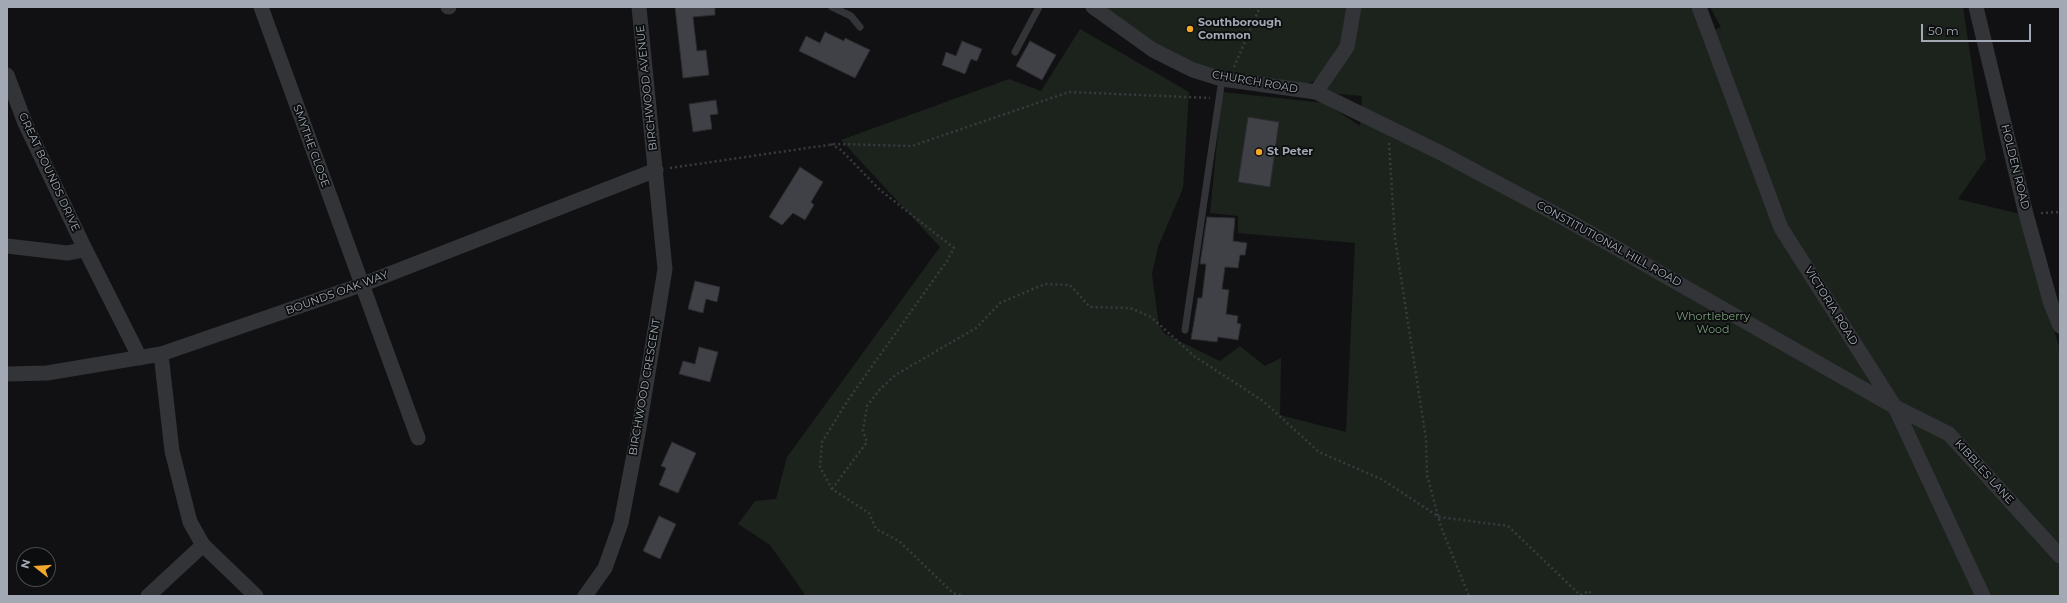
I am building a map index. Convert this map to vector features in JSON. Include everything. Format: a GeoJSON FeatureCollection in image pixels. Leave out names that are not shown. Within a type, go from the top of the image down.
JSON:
{"type":"FeatureCollection","features":[{"type":"Feature","properties":{"kind":"street","name":"SMYTHE CLOSE"},"geometry":{"type":"LineString","coordinates":[[261,7],[418,438]]}},
{"type":"Feature","properties":{"kind":"street","name":"BIRCHWOOD AVENUE"},"geometry":{"type":"LineString","coordinates":[[639,7],[656,170]]}},
{"type":"Feature","properties":{"kind":"street","name":"CHURCH ROAD"},"geometry":{"type":"LineString","coordinates":[[1093,7],[1172,60],[1192,70],[1226,79],[1316,92]]}},
{"type":"Feature","properties":{"kind":"street"},"geometry":{"type":"LineString","coordinates":[[1316,92],[1347,47],[1354,7]]}},
{"type":"Feature","properties":{"kind":"street","name":"VICTORIA ROAD"},"geometry":{"type":"LineString","coordinates":[[1698,7],[1781,228],[1895,407],[1983,596]]}},
{"type":"Feature","properties":{"kind":"street","name":"HOLDEN ROAD"},"geometry":{"type":"LineString","coordinates":[[1976,7],[2026,214],[2051,304],[2060,326]]}},
{"type":"Feature","properties":{"kind":"street","name":"GREAT BOUNDS DRIVE"},"geometry":{"type":"LineString","coordinates":[[7,75],[25,123],[84,247],[140,358]]}},
{"type":"Feature","properties":{"kind":"street","name":"CONSTITUTIONAL HILL ROAD"},"geometry":{"type":"LineString","coordinates":[[1316,92],[1388,127],[1570,221],[1895,407]]}},
{"type":"Feature","properties":{"kind":"street","name":"BOUNDS OAK WAY"},"geometry":{"type":"LineString","coordinates":[[7,374],[47,373],[161,354],[361,285],[656,170]]}},
{"type":"Feature","properties":{"kind":"street","name":"BIRCHWOOD CRESCENT"},"geometry":{"type":"LineString","coordinates":[[585,596],[605,568],[621,523],[665,269],[656,170]]}},
{"type":"Feature","properties":{"kind":"street"},"geometry":{"type":"LineString","coordinates":[[7,246],[67,253],[78,251],[84,247]]}},
{"type":"Feature","properties":{"kind":"street"},"geometry":{"type":"LineString","coordinates":[[161,354],[172,451],[190,522],[203,545],[256,596]]}},
{"type":"Feature","properties":{"kind":"street","name":"KIBBLES LANE"},"geometry":{"type":"LineString","coordinates":[[1895,407],[1949,434],[2060,556]]}},
{"type":"Feature","properties":{"kind":"street"},"geometry":{"type":"LineString","coordinates":[[148,596],[203,545]]}},
{"type":"Feature","properties":{"kind":"lane"},"geometry":{"type":"LineString","coordinates":[[832,7],[850,16],[860,27]]}},
{"type":"Feature","properties":{"kind":"lane"},"geometry":{"type":"LineString","coordinates":[[1015,52],[1039,7]]}},
{"type":"Feature","properties":{"kind":"lane"},"geometry":{"type":"LineString","coordinates":[[1185,330],[1220,98],[1226,79]]}},
{"type":"Feature","properties":{"kind":"path"},"geometry":{"type":"LineString","coordinates":[[1226,79],[1260,7]]}},
{"type":"Feature","properties":{"kind":"path"},"geometry":{"type":"LineString","coordinates":[[656,170],[831,144],[912,146],[1069,92],[1220,98]]}},
{"type":"Feature","properties":{"kind":"path"},"geometry":{"type":"LineString","coordinates":[[1388,127],[1395,238],[1426,439],[1427,475],[1438,517],[1469,596]]}},
{"type":"Feature","properties":{"kind":"path"},"geometry":{"type":"LineString","coordinates":[[831,144],[841,150],[880,190],[954,248],[947,261],[848,400],[822,442],[820,467],[832,489],[869,513],[876,529],[898,541],[953,593],[963,596]]}},
{"type":"Feature","properties":{"kind":"path"},"geometry":{"type":"LineString","coordinates":[[2026,214],[2060,212]]}},
{"type":"Feature","properties":{"kind":"path"},"geometry":{"type":"LineString","coordinates":[[832,489],[867,442],[863,431],[867,406],[881,388],[897,374],[976,328],[1000,303],[1045,284],[1064,284],[1070,285],[1090,307],[1130,308],[1151,317],[1194,356],[1263,401],[1318,452],[1383,480],[1438,517],[1508,526],[1580,596],[1589,591],[1593,596]]}},
{"type":"Feature","properties":{"kind":"green space","name":"Southborough Common"},"geometry":{"type":"Polygon","coordinates":[[[1101,7],[1350,7],[1340,54],[1325,75],[1308,84],[1230,75],[1184,62],[1101,7]]]}},
{"type":"Feature","properties":{"kind":"green space","name":"Whortleberry Wood"},"geometry":{"type":"Polygon","coordinates":[[[1354,7],[1699,7],[1707,34],[1721,27],[1710,7],[1963,7],[1986,159],[1958,199],[2020,214],[2060,350],[2060,596],[806,596],[770,545],[738,524],[755,501],[776,499],[787,457],[940,247],[841,140],[1009,79],[1041,91],[1080,29],[1189,92],[1183,188],[1158,247],[1152,274],[1159,326],[1165,334],[1220,361],[1240,346],[1265,366],[1281,358],[1280,415],[1346,432],[1355,243],[1238,233],[1238,216],[1210,213],[1222,92],[1325,103],[1360,126],[1362,96],[1316,92],[1347,47],[1354,7]],[[1248,117],[1238,182],[1270,187],[1279,122],[1248,117]]]}},
{"type":"Feature","properties":{"kind":"building"},"geometry":{"type":"Polygon","coordinates":[[[675,7],[715,7],[715,15],[693,17],[697,51],[706,50],[709,75],[683,78],[675,7]]]}},
{"type":"Feature","properties":{"kind":"building"},"geometry":{"type":"Polygon","coordinates":[[[825,32],[844,41],[845,38],[870,50],[855,78],[799,51],[806,36],[820,43],[825,32]]]}},
{"type":"Feature","properties":{"kind":"building"},"geometry":{"type":"Polygon","coordinates":[[[962,41],[982,49],[977,61],[971,59],[965,74],[942,65],[946,52],[956,56],[962,41]]]}},
{"type":"Feature","properties":{"kind":"building"},"geometry":{"type":"Polygon","coordinates":[[[1030,41],[1056,55],[1042,80],[1016,66],[1030,41]]]}},
{"type":"Feature","properties":{"kind":"building"},"geometry":{"type":"Polygon","coordinates":[[[716,100],[718,114],[710,115],[712,129],[693,132],[689,104],[716,100]]]}},
{"type":"Feature","properties":{"kind":"building","name":"St Peter"},"geometry":{"type":"Polygon","coordinates":[[[1248,117],[1279,122],[1270,187],[1238,182],[1248,117]]]}},
{"type":"Feature","properties":{"kind":"building"},"geometry":{"type":"Polygon","coordinates":[[[800,167],[823,182],[811,202],[814,205],[805,220],[793,213],[782,225],[769,217],[800,167]]]}},
{"type":"Feature","properties":{"kind":"building"},"geometry":{"type":"Polygon","coordinates":[[[1207,217],[1235,218],[1233,241],[1247,243],[1245,255],[1240,255],[1238,268],[1225,267],[1222,289],[1229,290],[1226,314],[1238,316],[1237,323],[1241,324],[1238,340],[1218,337],[1217,342],[1191,339],[1198,298],[1202,298],[1206,264],[1200,264],[1207,217]]]}},
{"type":"Feature","properties":{"kind":"building"},"geometry":{"type":"Polygon","coordinates":[[[695,281],[720,287],[717,302],[706,299],[703,313],[688,309],[695,281]]]}},
{"type":"Feature","properties":{"kind":"building"},"geometry":{"type":"Polygon","coordinates":[[[699,347],[718,352],[710,382],[679,374],[683,361],[695,364],[699,347]]]}},
{"type":"Feature","properties":{"kind":"building"},"geometry":{"type":"Polygon","coordinates":[[[672,442],[696,453],[678,493],[659,485],[666,468],[661,466],[672,442]]]}},
{"type":"Feature","properties":{"kind":"building"},"geometry":{"type":"Polygon","coordinates":[[[659,516],[676,524],[660,559],[643,551],[659,516]]]}},
{"type":"Feature","properties":{"kind":"place","name":"Southborough Common"},"geometry":{"type":"Point","coordinates":[1190,29]}},
{"type":"Feature","properties":{"kind":"place","name":"St Peter"},"geometry":{"type":"Point","coordinates":[1259,152]}}]}
